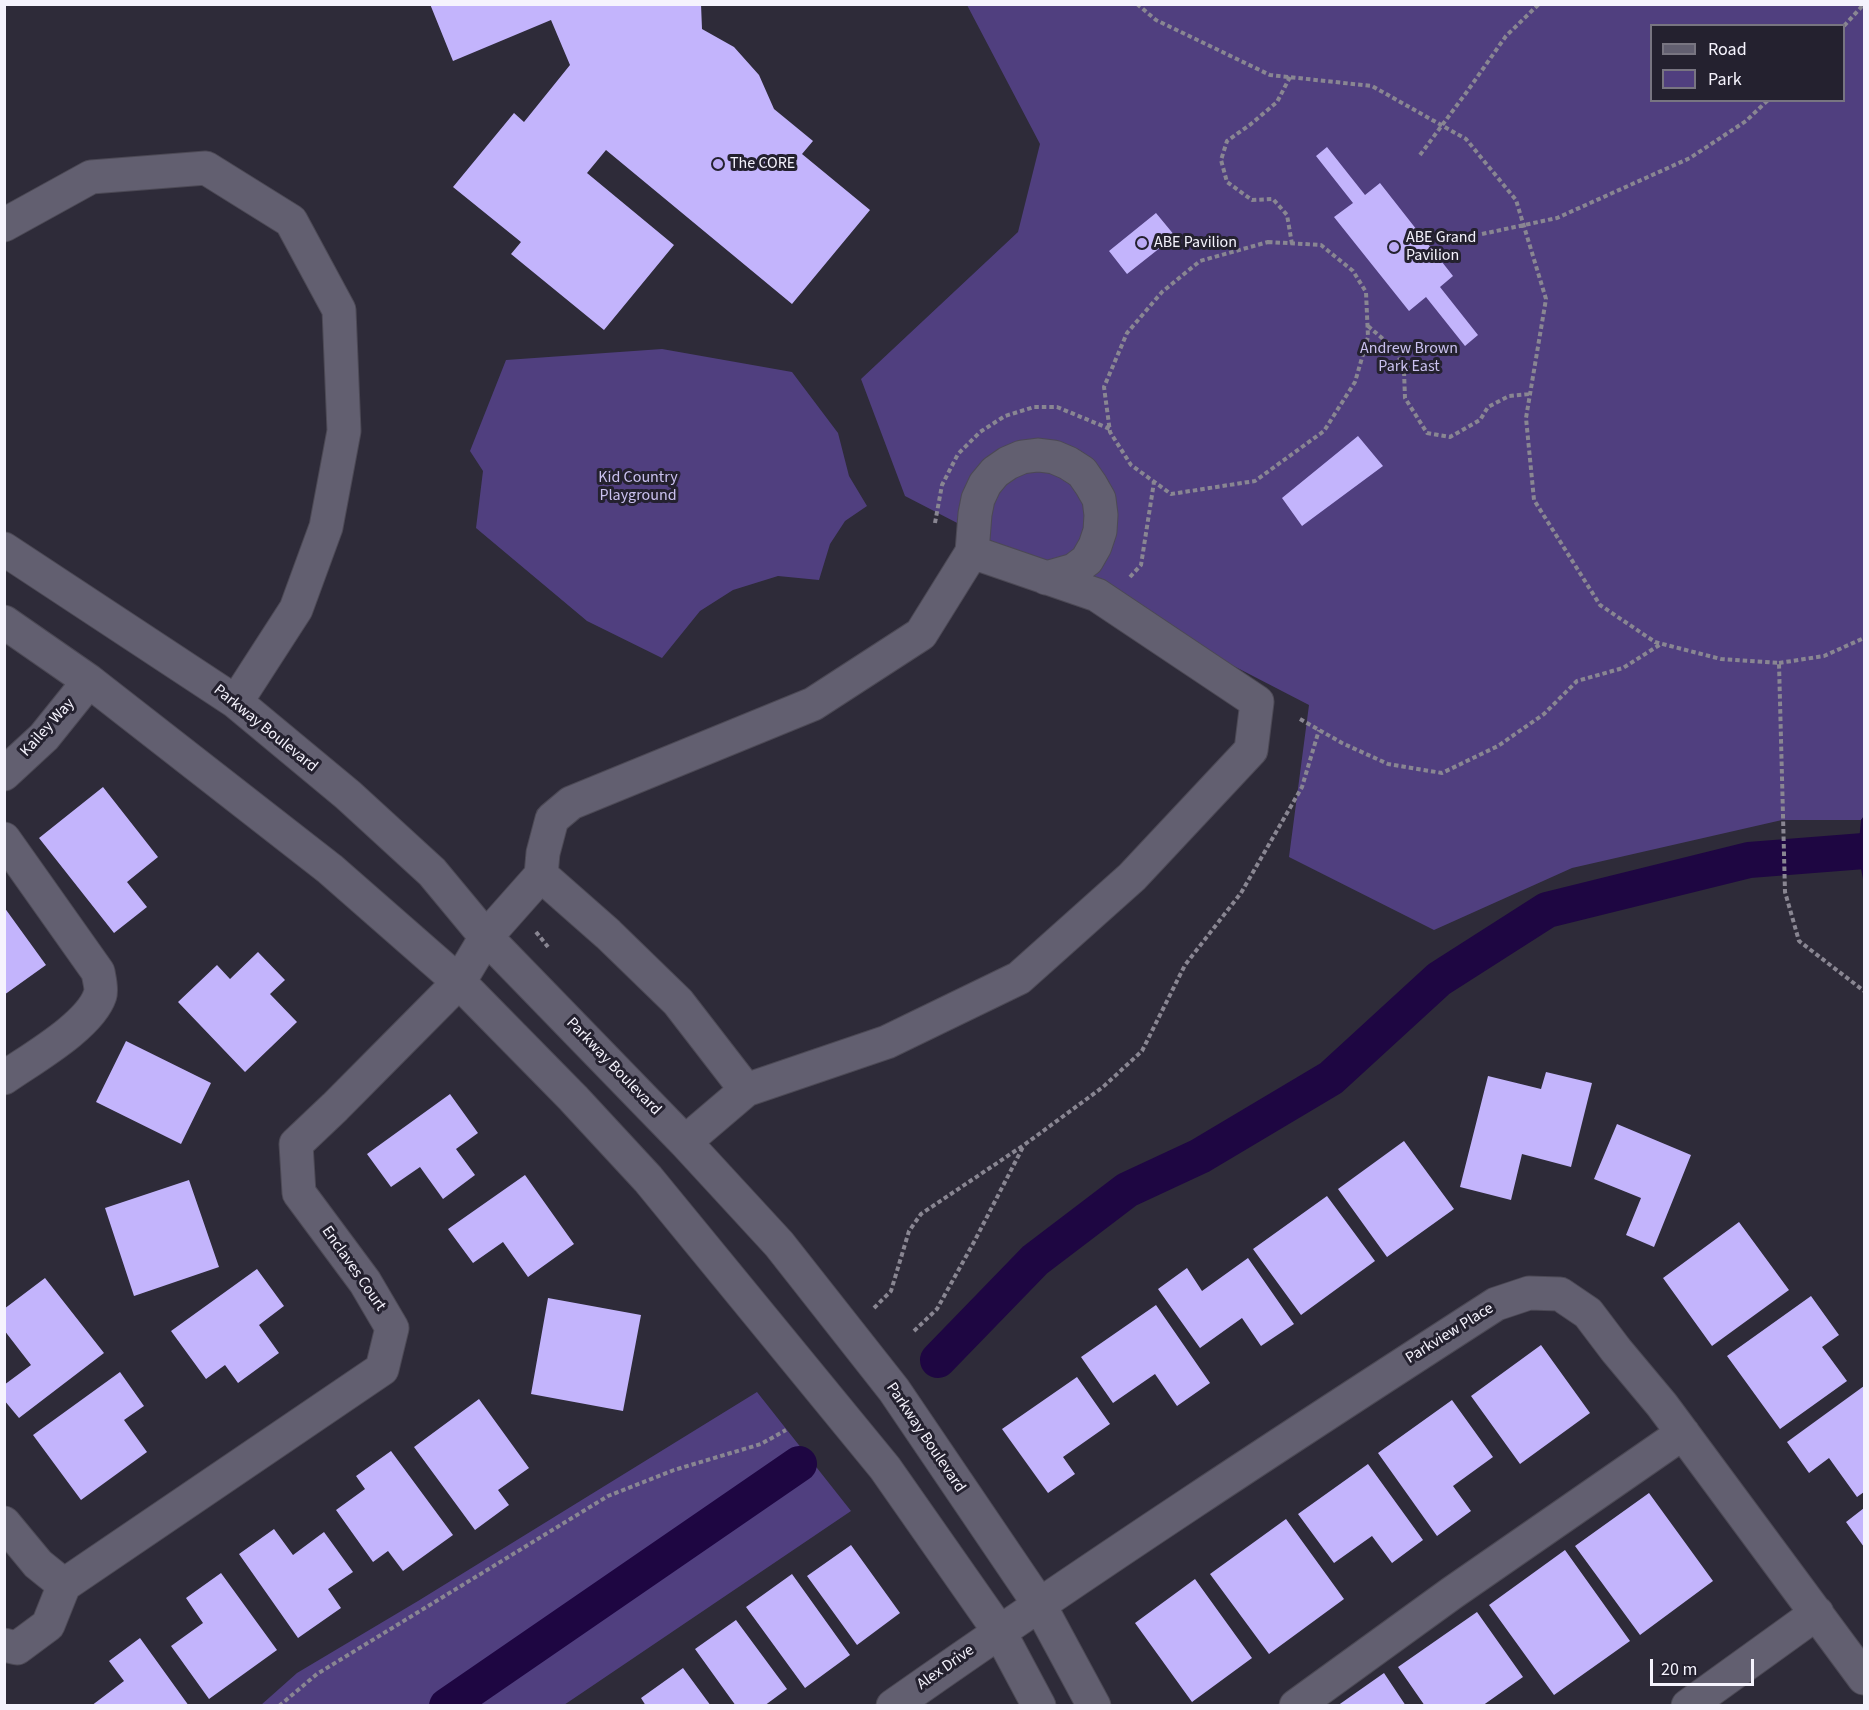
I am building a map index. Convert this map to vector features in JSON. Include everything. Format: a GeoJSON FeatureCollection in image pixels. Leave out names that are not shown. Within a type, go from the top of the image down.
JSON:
{"type":"FeatureCollection","features":[{"type":"Feature","properties":{"kind":"street"},"geometry":{"type":"LineString","coordinates":[[4,225],[91,177],[206,168],[291,221],[339,310],[344,431],[326,527],[296,609],[236,702]]}},
{"type":"Feature","properties":{"kind":"street"},"geometry":{"type":"LineString","coordinates":[[746,1090],[678,1002],[608,934],[541,875],[543,853],[552,819],[571,803],[813,705],[921,634],[972,552],[975,514],[978,499],[985,484],[995,472],[1022,457],[1038,455],[1054,457],[1068,463],[1082,472],[1098,499],[1101,515],[1100,531],[1087,560],[1074,570],[1046,578]]}},
{"type":"Feature","properties":{"kind":"street","name":"Parkway Boulevard"},"geometry":{"type":"LineString","coordinates":[[4,549],[236,702],[348,795],[432,872],[486,937],[686,1142],[779,1244],[870,1358],[1039,1604],[1094,1706]]}},
{"type":"Feature","properties":{"kind":"street"},"geometry":{"type":"LineString","coordinates":[[686,1142],[746,1090],[887,1042],[1019,978],[1132,877],[1251,750],[1257,702],[1097,595],[972,552]]}},
{"type":"Feature","properties":{"kind":"street"},"geometry":{"type":"LineString","coordinates":[[4,622],[89,681],[330,869],[459,982],[573,1098],[655,1188],[885,1468],[999,1631],[1039,1706]]}},
{"type":"Feature","properties":{"kind":"street","name":"Kailey Way"},"geometry":{"type":"LineString","coordinates":[[4,774],[44,737],[89,681]]}},
{"type":"Feature","properties":{"kind":"street"},"geometry":{"type":"LineString","coordinates":[[4,839],[98,972],[101,994],[88,1015],[72,1030],[4,1078]]}},
{"type":"Feature","properties":{"kind":"street","name":"Enclaves Court"},"geometry":{"type":"LineString","coordinates":[[64,1585],[382,1369],[392,1328],[365,1282],[299,1193],[296,1144],[459,982],[486,937],[541,875]]}},
{"type":"Feature","properties":{"kind":"street","name":"Parkview Place"},"geometry":{"type":"LineString","coordinates":[[999,1631],[1286,1439],[1496,1304],[1529,1293],[1560,1294],[1588,1313],[1662,1405],[1864,1678]]}},
{"type":"Feature","properties":{"kind":"street"},"geometry":{"type":"LineString","coordinates":[[1296,1706],[1452,1593],[1683,1433]]}},
{"type":"Feature","properties":{"kind":"street"},"geometry":{"type":"LineString","coordinates":[[4,1523],[38,1564],[64,1585],[48,1625],[17,1648],[4,1645]]}},
{"type":"Feature","properties":{"kind":"street"},"geometry":{"type":"LineString","coordinates":[[1688,1706],[1817,1613]]}},
{"type":"Feature","properties":{"kind":"street","name":"Alex Drive"},"geometry":{"type":"LineString","coordinates":[[893,1706],[999,1631]]}},
{"type":"Feature","properties":{"kind":"path"},"geometry":{"type":"LineString","coordinates":[[1137,4],[1156,20],[1269,75],[1372,86],[1466,139],[1516,200],[1546,298],[1526,418],[1534,500],[1600,605],[1655,642],[1721,659],[1779,663],[1824,656],[1864,638]]}},
{"type":"Feature","properties":{"kind":"path"},"geometry":{"type":"LineString","coordinates":[[1420,154],[1506,36],[1539,4]]}},
{"type":"Feature","properties":{"kind":"path"},"geometry":{"type":"LineString","coordinates":[[1845,25],[1864,4]]}},
{"type":"Feature","properties":{"kind":"path"},"geometry":{"type":"LineString","coordinates":[[1290,77],[1278,102],[1227,141],[1221,160],[1227,182],[1252,200],[1273,199],[1287,215],[1292,244]]}},
{"type":"Feature","properties":{"kind":"path"},"geometry":{"type":"LineString","coordinates":[[1482,234],[1557,218],[1690,158],[1746,121],[1766,102]]}},
{"type":"Feature","properties":{"kind":"path"},"geometry":{"type":"LineString","coordinates":[[1268,242],[1321,245],[1353,271],[1366,292],[1368,326],[1368,337],[1355,382],[1324,431],[1256,481],[1171,494],[1131,465],[1110,432],[1104,387],[1127,333],[1162,292],[1200,261],[1268,242]]}},
{"type":"Feature","properties":{"kind":"path"},"geometry":{"type":"LineString","coordinates":[[1368,326],[1397,351],[1404,371],[1405,398],[1427,434],[1450,437],[1480,420],[1488,407],[1509,396],[1530,394]]}},
{"type":"Feature","properties":{"kind":"path"},"geometry":{"type":"LineString","coordinates":[[1108,603],[1140,565],[1154,482]]}},
{"type":"Feature","properties":{"kind":"path"},"geometry":{"type":"LineString","coordinates":[[1300,719],[1342,743],[1388,764],[1442,773],[1498,746],[1544,714],[1577,681],[1623,668],[1661,644]]}},
{"type":"Feature","properties":{"kind":"path"},"geometry":{"type":"LineString","coordinates":[[1779,663],[1785,892],[1799,941],[1864,992]]}},
{"type":"Feature","properties":{"kind":"path"},"geometry":{"type":"LineString","coordinates":[[867,1315],[891,1291],[909,1231],[921,1214],[1024,1145],[1103,1087],[1142,1051],[1185,965],[1241,893],[1302,787],[1319,730]]}},
{"type":"Feature","properties":{"kind":"path"},"geometry":{"type":"LineString","coordinates":[[914,1331],[937,1309],[1024,1145]]}},
{"type":"Feature","properties":{"kind":"path"},"geometry":{"type":"LineString","coordinates":[[279,1706],[317,1674],[608,1496],[674,1470],[761,1444],[786,1430]]}},
{"type":"Feature","properties":{"kind":"green space","name":"Andrew Brown Park East"},"geometry":{"type":"Polygon","coordinates":[[[967,5],[1864,5],[1864,816],[1861,820],[1782,820],[1572,868],[1434,930],[1289,857],[1309,705],[905,496],[861,379],[1018,232],[1040,144],[967,5]]]}},
{"type":"Feature","properties":{"kind":"green space","name":"Kid Country Playground"},"geometry":{"type":"Polygon","coordinates":[[[662,349],[792,372],[838,433],[849,476],[867,506],[845,521],[830,544],[819,580],[778,576],[733,590],[700,611],[662,658],[587,621],[476,528],[483,471],[470,451],[506,360],[662,349]]]}},
{"type":"Feature","properties":{"kind":"green space"},"geometry":{"type":"Polygon","coordinates":[[[757,1392],[851,1511],[564,1705],[261,1705],[297,1673],[757,1392]]]}},
{"type":"Feature","properties":{"kind":"shaded area"},"geometry":{"type":"Polygon","coordinates":[[[1864,816],[1864,885],[1858,852],[1861,820],[1864,816]]]}},
{"type":"Feature","properties":{"kind":"building","name":"The CORE"},"geometry":{"type":"Polygon","coordinates":[[[430,4],[701,4],[702,29],[734,47],[759,75],[774,109],[813,141],[802,154],[870,210],[792,304],[606,150],[587,173],[674,245],[604,330],[511,254],[521,242],[453,187],[514,113],[524,122],[570,65],[551,20],[453,61],[430,4]]]}},
{"type":"Feature","properties":{"kind":"building","name":"ABE Grand Pavilion"},"geometry":{"type":"Polygon","coordinates":[[[1327,147],[1365,195],[1380,183],[1453,276],[1440,287],[1478,335],[1465,346],[1426,297],[1409,311],[1334,217],[1353,203],[1316,156],[1327,147]]]}},
{"type":"Feature","properties":{"kind":"building","name":"ABE Pavilion"},"geometry":{"type":"Polygon","coordinates":[[[1156,213],[1175,236],[1127,274],[1109,251],[1156,213]]]}},
{"type":"Feature","properties":{"kind":"building"},"geometry":{"type":"Polygon","coordinates":[[[1358,436],[1383,466],[1302,526],[1282,498],[1358,436]]]}},
{"type":"Feature","properties":{"kind":"building"},"geometry":{"type":"Polygon","coordinates":[[[103,787],[158,857],[127,882],[147,907],[114,933],[39,838],[103,787]]]}},
{"type":"Feature","properties":{"kind":"building"},"geometry":{"type":"Polygon","coordinates":[[[4,907],[46,965],[4,995],[4,907]]]}},
{"type":"Feature","properties":{"kind":"building"},"geometry":{"type":"Polygon","coordinates":[[[258,952],[285,980],[270,994],[297,1022],[245,1072],[178,1002],[217,965],[230,979],[258,952]]]}},
{"type":"Feature","properties":{"kind":"building"},"geometry":{"type":"Polygon","coordinates":[[[126,1041],[211,1083],[181,1144],[96,1102],[126,1041]]]}},
{"type":"Feature","properties":{"kind":"building"},"geometry":{"type":"Polygon","coordinates":[[[1546,1072],[1592,1083],[1571,1167],[1522,1154],[1511,1200],[1460,1187],[1488,1076],[1541,1089],[1546,1072]]]}},
{"type":"Feature","properties":{"kind":"building"},"geometry":{"type":"Polygon","coordinates":[[[450,1094],[478,1133],[456,1149],[475,1175],[443,1199],[420,1167],[391,1187],[367,1154],[450,1094]]]}},
{"type":"Feature","properties":{"kind":"building"},"geometry":{"type":"Polygon","coordinates":[[[1617,1124],[1691,1155],[1654,1247],[1626,1235],[1641,1198],[1594,1179],[1617,1124]]]}},
{"type":"Feature","properties":{"kind":"building"},"geometry":{"type":"Polygon","coordinates":[[[1404,1141],[1454,1209],[1387,1257],[1338,1189],[1404,1141]]]}},
{"type":"Feature","properties":{"kind":"building"},"geometry":{"type":"Polygon","coordinates":[[[525,1175],[574,1244],[528,1277],[503,1242],[473,1263],[448,1229],[525,1175]]]}},
{"type":"Feature","properties":{"kind":"building"},"geometry":{"type":"Polygon","coordinates":[[[189,1180],[219,1267],[134,1296],[105,1208],[189,1180]]]}},
{"type":"Feature","properties":{"kind":"building"},"geometry":{"type":"Polygon","coordinates":[[[1327,1196],[1375,1261],[1301,1315],[1253,1249],[1327,1196]]]}},
{"type":"Feature","properties":{"kind":"building"},"geometry":{"type":"Polygon","coordinates":[[[1739,1222],[1789,1290],[1712,1346],[1663,1278],[1739,1222]]]}},
{"type":"Feature","properties":{"kind":"building"},"geometry":{"type":"Polygon","coordinates":[[[1248,1258],[1294,1324],[1261,1346],[1242,1318],[1200,1348],[1158,1289],[1187,1268],[1202,1291],[1248,1258]]]}},
{"type":"Feature","properties":{"kind":"building"},"geometry":{"type":"Polygon","coordinates":[[[257,1269],[284,1306],[259,1325],[279,1353],[238,1383],[225,1365],[206,1379],[171,1331],[257,1269]]]}},
{"type":"Feature","properties":{"kind":"building"},"geometry":{"type":"Polygon","coordinates":[[[45,1278],[104,1353],[19,1418],[4,1400],[4,1385],[31,1365],[4,1330],[4,1309],[45,1278]]]}},
{"type":"Feature","properties":{"kind":"building"},"geometry":{"type":"Polygon","coordinates":[[[1811,1296],[1839,1335],[1822,1347],[1847,1381],[1780,1429],[1727,1356],[1811,1296]]]}},
{"type":"Feature","properties":{"kind":"building"},"geometry":{"type":"Polygon","coordinates":[[[548,1298],[641,1315],[623,1411],[531,1394],[548,1298]]]}},
{"type":"Feature","properties":{"kind":"building"},"geometry":{"type":"Polygon","coordinates":[[[1156,1305],[1210,1383],[1177,1406],[1155,1374],[1113,1403],[1081,1357],[1156,1305]]]}},
{"type":"Feature","properties":{"kind":"building"},"geometry":{"type":"Polygon","coordinates":[[[1541,1345],[1590,1413],[1520,1464],[1471,1396],[1541,1345]]]}},
{"type":"Feature","properties":{"kind":"building"},"geometry":{"type":"Polygon","coordinates":[[[120,1372],[144,1406],[124,1420],[147,1452],[81,1500],[33,1435],[120,1372]]]}},
{"type":"Feature","properties":{"kind":"building"},"geometry":{"type":"Polygon","coordinates":[[[1077,1377],[1110,1424],[1063,1457],[1075,1474],[1048,1493],[1002,1429],[1077,1377]]]}},
{"type":"Feature","properties":{"kind":"building"},"geometry":{"type":"Polygon","coordinates":[[[1864,1386],[1864,1492],[1857,1497],[1829,1458],[1809,1473],[1787,1442],[1864,1386]]]}},
{"type":"Feature","properties":{"kind":"building"},"geometry":{"type":"Polygon","coordinates":[[[479,1399],[529,1468],[498,1490],[509,1505],[475,1530],[414,1447],[479,1399]]]}},
{"type":"Feature","properties":{"kind":"building"},"geometry":{"type":"Polygon","coordinates":[[[1452,1400],[1493,1457],[1453,1486],[1471,1511],[1437,1536],[1378,1453],[1452,1400]]]}},
{"type":"Feature","properties":{"kind":"building"},"geometry":{"type":"Polygon","coordinates":[[[391,1451],[453,1535],[403,1571],[388,1551],[373,1562],[336,1510],[365,1489],[356,1476],[391,1451]]]}},
{"type":"Feature","properties":{"kind":"building"},"geometry":{"type":"Polygon","coordinates":[[[1368,1464],[1423,1540],[1392,1563],[1372,1536],[1334,1563],[1298,1514],[1368,1464]]]}},
{"type":"Feature","properties":{"kind":"building"},"geometry":{"type":"Polygon","coordinates":[[[1649,1493],[1713,1581],[1640,1635],[1575,1546],[1649,1493]]]}},
{"type":"Feature","properties":{"kind":"building"},"geometry":{"type":"Polygon","coordinates":[[[1864,1508],[1864,1547],[1846,1522],[1864,1508]]]}},
{"type":"Feature","properties":{"kind":"building"},"geometry":{"type":"Polygon","coordinates":[[[1286,1519],[1344,1599],[1269,1654],[1210,1574],[1286,1519]]]}},
{"type":"Feature","properties":{"kind":"building"},"geometry":{"type":"Polygon","coordinates":[[[274,1529],[293,1555],[324,1532],[353,1572],[328,1589],[341,1608],[298,1638],[239,1554],[274,1529]]]}},
{"type":"Feature","properties":{"kind":"building"},"geometry":{"type":"Polygon","coordinates":[[[851,1545],[900,1613],[857,1645],[807,1576],[851,1545]]]}},
{"type":"Feature","properties":{"kind":"building"},"geometry":{"type":"Polygon","coordinates":[[[1565,1550],[1630,1641],[1554,1695],[1489,1605],[1565,1550]]]}},
{"type":"Feature","properties":{"kind":"building"},"geometry":{"type":"Polygon","coordinates":[[[221,1573],[277,1650],[209,1699],[171,1646],[203,1623],[186,1598],[221,1573]]]}},
{"type":"Feature","properties":{"kind":"building"},"geometry":{"type":"Polygon","coordinates":[[[792,1574],[850,1655],[805,1688],[746,1607],[792,1574]]]}},
{"type":"Feature","properties":{"kind":"building"},"geometry":{"type":"Polygon","coordinates":[[[1195,1579],[1252,1658],[1192,1702],[1135,1623],[1195,1579]]]}},
{"type":"Feature","properties":{"kind":"building"},"geometry":{"type":"Polygon","coordinates":[[[1477,1612],[1523,1677],[1482,1706],[1425,1706],[1398,1667],[1477,1612]]]}},
{"type":"Feature","properties":{"kind":"building"},"geometry":{"type":"Polygon","coordinates":[[[736,1620],[787,1689],[764,1706],[736,1706],[695,1649],[736,1620]]]}},
{"type":"Feature","properties":{"kind":"building"},"geometry":{"type":"Polygon","coordinates":[[[140,1638],[189,1706],[91,1706],[124,1681],[109,1661],[140,1638]]]}},
{"type":"Feature","properties":{"kind":"building"},"geometry":{"type":"Polygon","coordinates":[[[683,1668],[711,1706],[646,1706],[641,1698],[683,1668]]]}},
{"type":"Feature","properties":{"kind":"building"},"geometry":{"type":"Polygon","coordinates":[[[1384,1673],[1406,1706],[1337,1706],[1384,1673]]]}},
{"type":"Feature","properties":{"kind":"waterway"},"geometry":{"type":"LineString","coordinates":[[938,1360],[1035,1260],[1127,1190],[1200,1156],[1331,1078],[1439,979],[1547,910],[1749,860],[1864,851]]}},
{"type":"Feature","properties":{"kind":"waterway"},"geometry":{"type":"LineString","coordinates":[[447,1706],[799,1464]]}},
{"type":"Feature","properties":{"kind":"place","name":"The CORE"},"geometry":{"type":"Point","coordinates":[718,164]}},
{"type":"Feature","properties":{"kind":"place","name":"ABE Pavilion"},"geometry":{"type":"Point","coordinates":[1142,243]}},
{"type":"Feature","properties":{"kind":"place","name":"ABE Grand Pavilion"},"geometry":{"type":"Point","coordinates":[1394,247]}}]}
